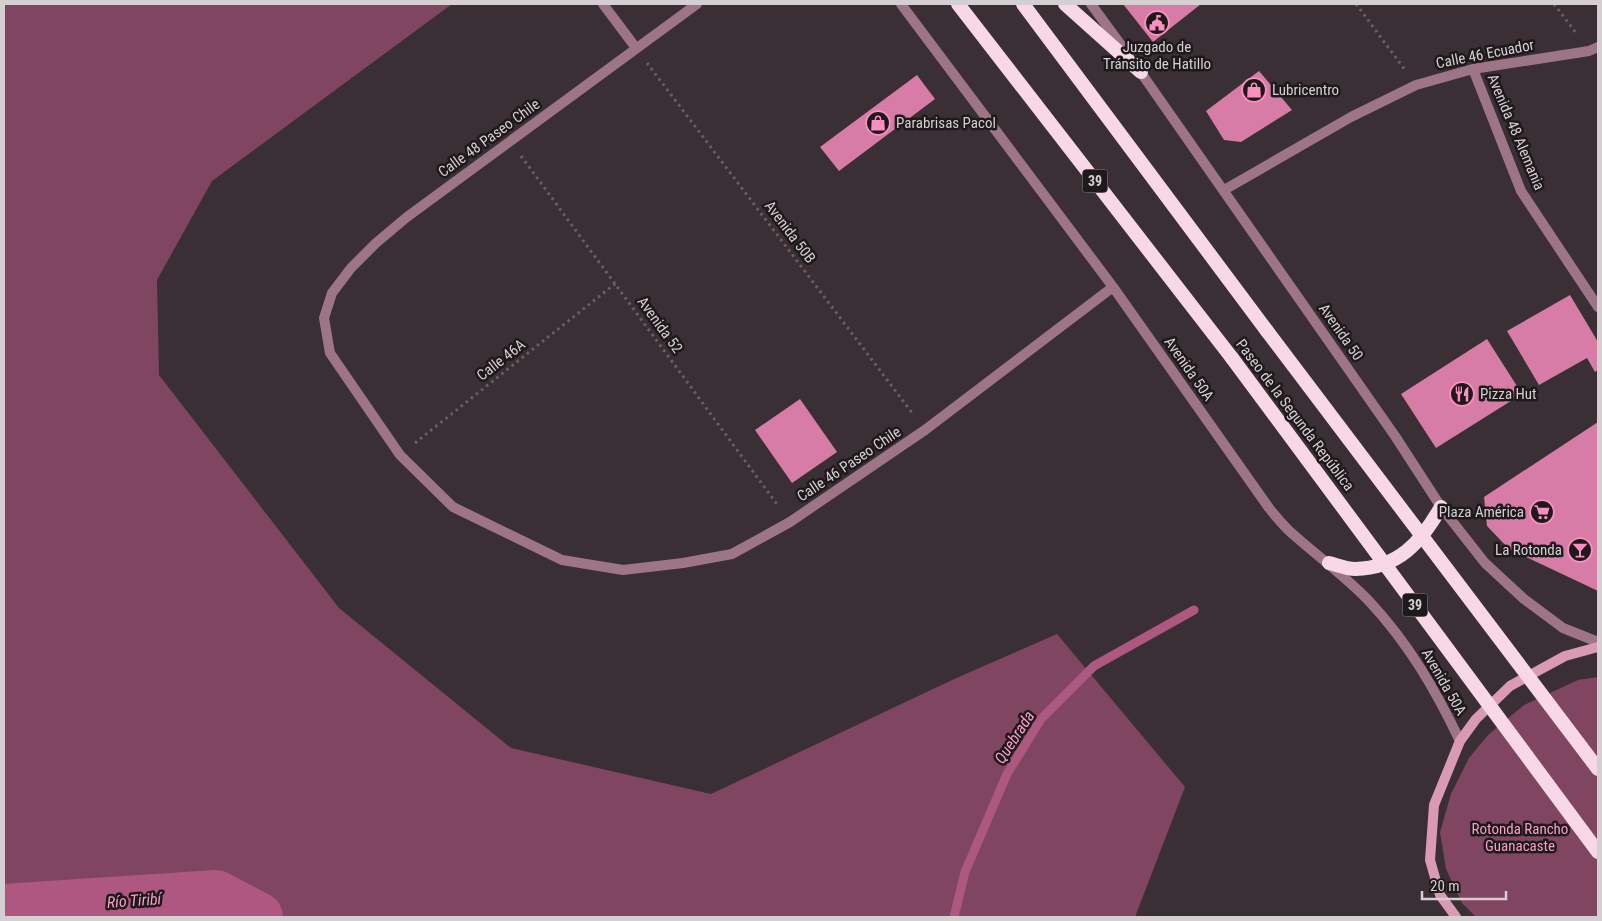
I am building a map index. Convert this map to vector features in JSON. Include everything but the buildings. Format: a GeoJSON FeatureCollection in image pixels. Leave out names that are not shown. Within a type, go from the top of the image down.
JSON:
{"type":"FeatureCollection","features":[{"type":"Feature","properties":{"kind":"highway","name":"Paseo de la Segunda República"},"geometry":{"type":"LineString","coordinates":[[958,4],[1232,358],[1598,852]]}},
{"type":"Feature","properties":{"kind":"highway","name":"Paseo de la Segunda República"},"geometry":{"type":"LineString","coordinates":[[1023,4],[1598,769]]}},
{"type":"Feature","properties":{"kind":"highway"},"geometry":{"type":"LineString","coordinates":[[1065,4],[1141,72]]}},
{"type":"Feature","properties":{"kind":"highway"},"geometry":{"type":"LineString","coordinates":[[1329,563],[1354,569],[1372,567],[1396,560],[1430,526],[1441,507]]}},
{"type":"Feature","properties":{"kind":"main road"},"geometry":{"type":"LineString","coordinates":[[1456,917],[1440,895],[1430,860],[1434,805],[1460,741],[1476,719],[1510,686],[1565,656],[1598,647]]}},
{"type":"Feature","properties":{"kind":"street"},"geometry":{"type":"LineString","coordinates":[[603,4],[636,48]]}},
{"type":"Feature","properties":{"kind":"street","name":"Calle 48 Paseo Chile"},"geometry":{"type":"LineString","coordinates":[[324,318],[332,294],[351,268],[376,243],[510,141],[697,4]]}},
{"type":"Feature","properties":{"kind":"street","name":"Avenida 50A"},"geometry":{"type":"LineString","coordinates":[[901,4],[1113,287],[1269,508],[1293,535],[1329,563],[1369,602],[1405,644],[1435,691],[1460,741]]}},
{"type":"Feature","properties":{"kind":"street","name":"Avenida 50"},"geometry":{"type":"LineString","coordinates":[[1091,4],[1224,190],[1389,428],[1441,507],[1485,564],[1524,599],[1563,628],[1598,642]]}},
{"type":"Feature","properties":{"kind":"street","name":"Calle 46 Ecuador"},"geometry":{"type":"LineString","coordinates":[[1224,190],[1351,117],[1416,85],[1473,69],[1594,49]]}},
{"type":"Feature","properties":{"kind":"street","name":"Avenida 48 Alemania"},"geometry":{"type":"LineString","coordinates":[[1473,69],[1521,191],[1598,307]]}},
{"type":"Feature","properties":{"kind":"street","name":"Calle 46 Paseo Chile"},"geometry":{"type":"LineString","coordinates":[[324,318],[330,353],[400,454],[453,507],[562,560],[623,570],[683,563],[732,554],[790,522],[925,430],[1113,287]]}},
{"type":"Feature","properties":{"kind":"path"},"geometry":{"type":"LineString","coordinates":[[1356,4],[1416,85]]}},
{"type":"Feature","properties":{"kind":"path"},"geometry":{"type":"LineString","coordinates":[[1554,4],[1594,49]]}},
{"type":"Feature","properties":{"kind":"path","name":"Avenida 50B"},"geometry":{"type":"LineString","coordinates":[[636,48],[925,430]]}},
{"type":"Feature","properties":{"kind":"path","name":"Avenida 52"},"geometry":{"type":"LineString","coordinates":[[510,141],[790,522]]}},
{"type":"Feature","properties":{"kind":"path","name":"Calle 46A"},"geometry":{"type":"LineString","coordinates":[[400,454],[616,283]]}},
{"type":"Feature","properties":{"kind":"green space"},"geometry":{"type":"Polygon","coordinates":[[[4,4],[452,4],[212,181],[157,280],[159,375],[339,608],[511,748],[711,794],[952,680],[1057,634],[1185,787],[1135,917],[4,917],[4,4]]]}},
{"type":"Feature","properties":{"kind":"green space","name":"Rotonda Rancho Guanacaste"},"geometry":{"type":"Polygon","coordinates":[[[1598,677],[1598,917],[1476,917],[1462,903],[1446,869],[1440,832],[1451,794],[1469,758],[1488,735],[1524,705],[1578,680],[1598,677]]]}},
{"type":"Feature","properties":{"kind":"waterway","name":"Quebrada"},"geometry":{"type":"LineString","coordinates":[[954,917],[965,872],[1007,774],[1041,719],[1094,666],[1194,610]]}},
{"type":"Feature","properties":{"kind":"waterway","name":"Río Tiribí"},"geometry":{"type":"LineString","coordinates":[[4,909],[216,895],[258,917]]}},
{"type":"Feature","properties":{"kind":"place","name":"Juzgado de Tránsito de Hatillo"},"geometry":{"type":"Point","coordinates":[1157,23]}},
{"type":"Feature","properties":{"kind":"place","name":"Lubricentro"},"geometry":{"type":"Point","coordinates":[1254,90]}},
{"type":"Feature","properties":{"kind":"place","name":"Parabrisas Pacol"},"geometry":{"type":"Point","coordinates":[878,123]}},
{"type":"Feature","properties":{"kind":"place","name":"Pizza Hut"},"geometry":{"type":"Point","coordinates":[1462,394]}},
{"type":"Feature","properties":{"kind":"place","name":"Plaza América"},"geometry":{"type":"Point","coordinates":[1542,512]}},
{"type":"Feature","properties":{"kind":"place","name":"La Rotonda"},"geometry":{"type":"Point","coordinates":[1580,550]}}]}
